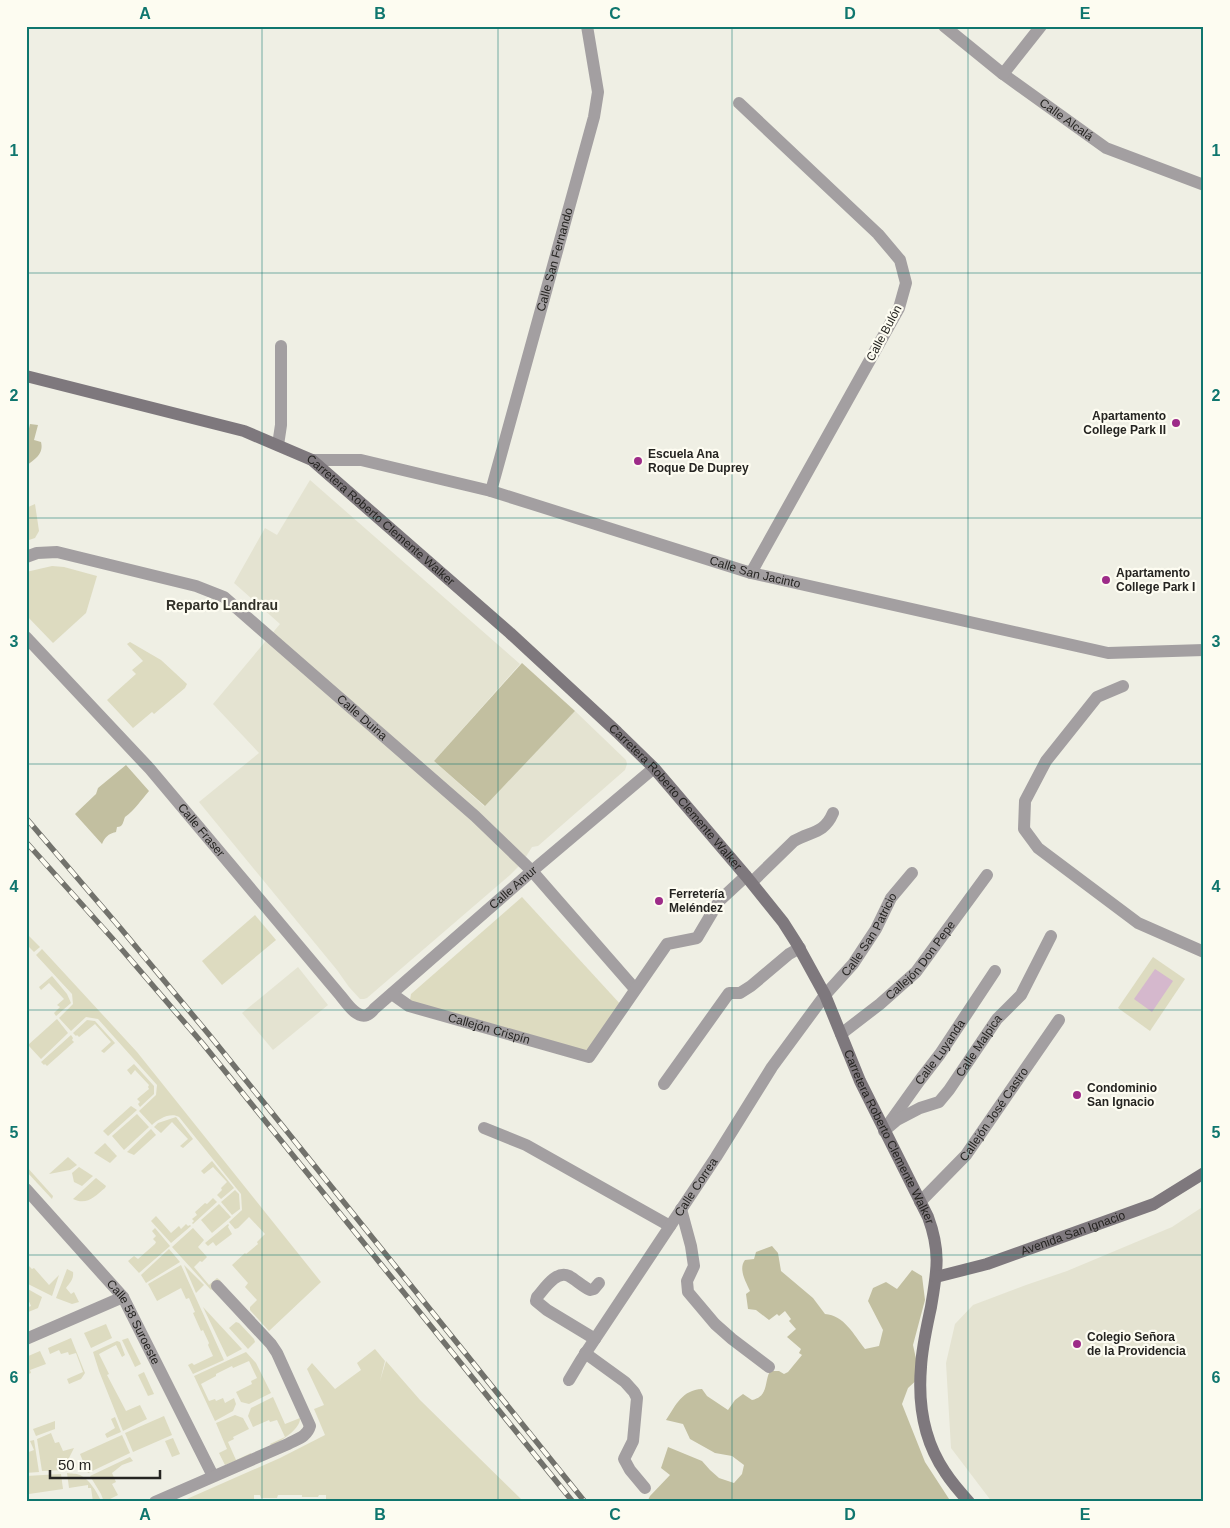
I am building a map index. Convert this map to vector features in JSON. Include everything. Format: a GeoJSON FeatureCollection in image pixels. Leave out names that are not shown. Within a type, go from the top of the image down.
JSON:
{"type":"FeatureCollection","features":[{"type":"Feature","properties":{"kind":"main road","name":"Carretera Roberto Clemente Walker"},"geometry":{"type":"LineString","coordinates":[[26,376],[244,431],[312,460],[510,633],[623,738],[654,768],[749,879],[783,922],[800,948],[825,995],[860,1081],[935,1235],[937,1255],[936,1277],[921,1366],[920,1402],[925,1426],[940,1464],[969,1502]]}},
{"type":"Feature","properties":{"kind":"main road","name":"Avenida San Ignacio"},"geometry":{"type":"LineString","coordinates":[[936,1277],[987,1264],[1154,1204],[1204,1173]]}},
{"type":"Feature","properties":{"kind":"street","name":"Calle San Fernando"},"geometry":{"type":"LineString","coordinates":[[491,491],[594,117],[598,92],[587,26]]}},
{"type":"Feature","properties":{"kind":"street","name":"Calle Alcalá"},"geometry":{"type":"LineString","coordinates":[[944,26],[1003,74],[1106,148],[1204,185]]}},
{"type":"Feature","properties":{"kind":"street"},"geometry":{"type":"LineString","coordinates":[[1003,74],[1041,26]]}},
{"type":"Feature","properties":{"kind":"street","name":"Calle Bulón"},"geometry":{"type":"LineString","coordinates":[[739,103],[878,234],[900,260],[906,283],[899,308],[750,573]]}},
{"type":"Feature","properties":{"kind":"street"},"geometry":{"type":"LineString","coordinates":[[278,445],[281,425],[281,346]]}},
{"type":"Feature","properties":{"kind":"street","name":"Calle San Jacinto"},"geometry":{"type":"LineString","coordinates":[[312,460],[361,460],[491,491],[750,573],[1108,653],[1204,650]]}},
{"type":"Feature","properties":{"kind":"street","name":"Calle Duina"},"geometry":{"type":"LineString","coordinates":[[26,557],[37,553],[58,552],[196,586],[224,598],[475,816],[532,871],[635,989]]}},
{"type":"Feature","properties":{"kind":"street","name":"Calle Fraser"},"geometry":{"type":"LineString","coordinates":[[26,637],[150,769],[355,1012],[360,1015],[368,1015],[374,1009]]}},
{"type":"Feature","properties":{"kind":"street"},"geometry":{"type":"LineString","coordinates":[[1123,686],[1097,696],[1046,761],[1025,801],[1024,829],[1038,848],[1138,923],[1204,952]]}},
{"type":"Feature","properties":{"kind":"street","name":"Calle Amur"},"geometry":{"type":"LineString","coordinates":[[374,1009],[532,871],[654,768]]}},
{"type":"Feature","properties":{"kind":"street"},"geometry":{"type":"LineString","coordinates":[[635,989],[667,944],[697,938],[719,901],[749,879],[794,841],[823,828],[830,821],[833,813]]}},
{"type":"Feature","properties":{"kind":"street","name":"Calle San Patricio"},"geometry":{"type":"LineString","coordinates":[[825,995],[853,964],[876,929],[892,898],[912,873]]}},
{"type":"Feature","properties":{"kind":"street","name":"Callejón Don Pepe"},"geometry":{"type":"LineString","coordinates":[[841,1034],[880,1004],[916,972],[987,875]]}},
{"type":"Feature","properties":{"kind":"street","name":"Calle Malpica"},"geometry":{"type":"LineString","coordinates":[[884,1130],[920,1108],[938,1102],[949,1090],[997,1019],[1021,995],[1051,936]]}},
{"type":"Feature","properties":{"kind":"street"},"geometry":{"type":"LineString","coordinates":[[664,1084],[729,993],[740,993],[751,986],[788,954],[800,948]]}},
{"type":"Feature","properties":{"kind":"street","name":"Calle Luyanda"},"geometry":{"type":"LineString","coordinates":[[884,1130],[940,1054],[996,972]]}},
{"type":"Feature","properties":{"kind":"street","name":"Callejón Crispín"},"geometry":{"type":"LineString","coordinates":[[392,994],[409,1006],[589,1057],[635,989]]}},
{"type":"Feature","properties":{"kind":"street","name":"Calle Correa"},"geometry":{"type":"LineString","coordinates":[[569,1380],[716,1157],[772,1068],[825,995]]}},
{"type":"Feature","properties":{"kind":"street","name":"Callejón José Castro"},"geometry":{"type":"LineString","coordinates":[[920,1202],[966,1155],[1059,1020]]}},
{"type":"Feature","properties":{"kind":"street"},"geometry":{"type":"LineString","coordinates":[[484,1128],[526,1145],[551,1158],[670,1226]]}},
{"type":"Feature","properties":{"kind":"street","name":"Calle 58 Suroeste"},"geometry":{"type":"LineString","coordinates":[[26,1189],[123,1297],[213,1476]]}},
{"type":"Feature","properties":{"kind":"street"},"geometry":{"type":"LineString","coordinates":[[681,1210],[691,1246],[694,1266],[687,1281],[688,1292],[715,1324],[769,1368]]}},
{"type":"Feature","properties":{"kind":"street"},"geometry":{"type":"LineString","coordinates":[[595,1339],[547,1310],[536,1301],[537,1297],[557,1276],[562,1274],[590,1290],[594,1289],[599,1283]]}},
{"type":"Feature","properties":{"kind":"street"},"geometry":{"type":"LineString","coordinates":[[155,1502],[304,1436],[309,1432],[310,1426],[277,1353],[271,1344],[217,1286]]}},
{"type":"Feature","properties":{"kind":"street"},"geometry":{"type":"LineString","coordinates":[[26,1339],[123,1297]]}},
{"type":"Feature","properties":{"kind":"street"},"geometry":{"type":"LineString","coordinates":[[585,1354],[625,1382],[637,1398],[633,1441],[624,1458],[630,1470],[645,1488]]}},
{"type":"Feature","properties":{"kind":"shaded area"},"geometry":{"type":"Polygon","coordinates":[[[30,424],[38,425],[34,440],[41,442],[42,446],[38,456],[26,466],[26,433],[28,433],[30,424]]]}},
{"type":"Feature","properties":{"kind":"shaded area"},"geometry":{"type":"Polygon","coordinates":[[[310,480],[520,664],[434,761],[484,806],[575,711],[626,760],[627,764],[625,770],[538,846],[532,847],[522,863],[510,875],[364,999],[360,999],[349,987],[199,802],[259,753],[213,704],[280,624],[234,583],[265,528],[277,535],[310,480]]]}},
{"type":"Feature","properties":{"kind":"shaded area"},"geometry":{"type":"Polygon","coordinates":[[[35,504],[39,531],[35,538],[26,541],[26,508],[35,504]]]}},
{"type":"Feature","properties":{"kind":"shaded area"},"geometry":{"type":"Polygon","coordinates":[[[52,566],[64,567],[97,576],[86,613],[53,643],[26,615],[26,572],[52,566]]]}},
{"type":"Feature","properties":{"kind":"shaded area"},"geometry":{"type":"Polygon","coordinates":[[[130,642],[161,660],[187,684],[185,688],[154,714],[152,712],[133,728],[107,700],[136,674],[132,670],[143,661],[127,644],[130,642]]]}},
{"type":"Feature","properties":{"kind":"shaded area"},"geometry":{"type":"Polygon","coordinates":[[[522,663],[575,711],[485,806],[434,761],[522,663]]]}},
{"type":"Feature","properties":{"kind":"shaded area"},"geometry":{"type":"Polygon","coordinates":[[[126,765],[149,791],[125,817],[122,825],[117,827],[116,832],[107,836],[102,844],[75,814],[96,794],[98,788],[126,765]]]}},
{"type":"Feature","properties":{"kind":"shaded area"},"geometry":{"type":"Polygon","coordinates":[[[522,897],[622,1006],[588,1054],[413,1004],[410,1000],[411,994],[522,897]]]}},
{"type":"Feature","properties":{"kind":"shaded area"},"geometry":{"type":"Polygon","coordinates":[[[255,915],[276,940],[222,985],[202,961],[255,915]]]}},
{"type":"Feature","properties":{"kind":"shaded area"},"geometry":{"type":"Polygon","coordinates":[[[26,933],[40,947],[34,952],[26,944],[26,933]]]}},
{"type":"Feature","properties":{"kind":"shaded area"},"geometry":{"type":"Polygon","coordinates":[[[42,949],[137,1052],[321,1282],[269,1331],[250,1310],[250,1307],[257,1300],[245,1287],[248,1283],[232,1265],[258,1244],[257,1242],[265,1234],[249,1217],[235,1229],[229,1222],[242,1210],[241,1194],[179,1117],[172,1115],[152,1125],[139,1111],[156,1095],[157,1085],[98,1019],[86,1017],[71,1031],[59,1018],[73,1004],[72,994],[36,955],[42,949]]]}},
{"type":"Feature","properties":{"kind":"shaded area"},"geometry":{"type":"Polygon","coordinates":[[[1153,957],[1185,979],[1150,1031],[1118,1008],[1153,957]]]}},
{"type":"Feature","properties":{"kind":"shaded area"},"geometry":{"type":"Polygon","coordinates":[[[298,967],[328,1005],[273,1050],[242,1013],[298,967]]]}},
{"type":"Feature","properties":{"kind":"shaded area"},"geometry":{"type":"Polygon","coordinates":[[[1155,969],[1173,981],[1152,1012],[1134,999],[1155,969]]]}},
{"type":"Feature","properties":{"kind":"shaded area"},"geometry":{"type":"Polygon","coordinates":[[[52,976],[67,994],[71,1003],[56,1016],[54,1013],[60,1007],[57,1005],[64,999],[49,983],[41,990],[39,987],[52,976]]]}},
{"type":"Feature","properties":{"kind":"shaded area"},"geometry":{"type":"Polygon","coordinates":[[[57,1019],[68,1033],[41,1059],[28,1045],[57,1019]]]}},
{"type":"Feature","properties":{"kind":"shaded area"},"geometry":{"type":"Polygon","coordinates":[[[87,1020],[95,1021],[115,1043],[104,1053],[101,1051],[111,1042],[95,1024],[79,1037],[73,1033],[87,1020]]]}},
{"type":"Feature","properties":{"kind":"shaded area"},"geometry":{"type":"Polygon","coordinates":[[[71,1035],[74,1042],[47,1066],[41,1062],[71,1035]]]}},
{"type":"Feature","properties":{"kind":"shaded area"},"geometry":{"type":"Polygon","coordinates":[[[134,1064],[154,1086],[154,1094],[140,1107],[138,1104],[140,1102],[137,1099],[149,1089],[149,1085],[135,1070],[131,1075],[127,1070],[134,1064]]]}},
{"type":"Feature","properties":{"kind":"shaded area"},"geometry":{"type":"Polygon","coordinates":[[[131,1106],[137,1110],[108,1136],[103,1131],[131,1106]]]}},
{"type":"Feature","properties":{"kind":"shaded area"},"geometry":{"type":"Polygon","coordinates":[[[137,1114],[149,1127],[124,1150],[112,1136],[137,1114]]]}},
{"type":"Feature","properties":{"kind":"shaded area"},"geometry":{"type":"Polygon","coordinates":[[[176,1117],[193,1139],[183,1148],[180,1146],[188,1139],[172,1122],[161,1133],[154,1127],[158,1123],[176,1117]]]}},
{"type":"Feature","properties":{"kind":"shaded area"},"geometry":{"type":"Polygon","coordinates":[[[151,1129],[156,1135],[134,1155],[127,1152],[151,1129]]]}},
{"type":"Feature","properties":{"kind":"shaded area"},"geometry":{"type":"Polygon","coordinates":[[[105,1143],[117,1156],[110,1163],[94,1153],[105,1143]]]}},
{"type":"Feature","properties":{"kind":"shaded area"},"geometry":{"type":"Polygon","coordinates":[[[68,1157],[77,1165],[70,1170],[49,1174],[68,1157]]]}},
{"type":"Feature","properties":{"kind":"shaded area"},"geometry":{"type":"Polygon","coordinates":[[[212,1161],[234,1188],[221,1199],[217,1195],[227,1182],[213,1167],[204,1174],[201,1171],[212,1161]]]}},
{"type":"Feature","properties":{"kind":"shaded area"},"geometry":{"type":"Polygon","coordinates":[[[26,1166],[53,1196],[52,1199],[26,1171],[26,1166]]]}},
{"type":"Feature","properties":{"kind":"shaded area"},"geometry":{"type":"Polygon","coordinates":[[[79,1167],[93,1176],[82,1186],[74,1182],[72,1173],[79,1167]]]}},
{"type":"Feature","properties":{"kind":"shaded area"},"geometry":{"type":"Polygon","coordinates":[[[96,1178],[106,1186],[105,1188],[87,1201],[73,1199],[96,1178]]]}},
{"type":"Feature","properties":{"kind":"shaded area"},"geometry":{"type":"Polygon","coordinates":[[[235,1190],[239,1194],[240,1209],[232,1215],[221,1202],[235,1190]]]}},
{"type":"Feature","properties":{"kind":"shaded area"},"geometry":{"type":"Polygon","coordinates":[[[213,1198],[217,1202],[193,1224],[194,1221],[192,1219],[197,1215],[195,1212],[213,1198]]]}},
{"type":"Feature","properties":{"kind":"shaded area"},"geometry":{"type":"Polygon","coordinates":[[[219,1204],[231,1217],[212,1233],[201,1220],[219,1204]]]}},
{"type":"Feature","properties":{"kind":"shaded area","name":"Colegio Señora de la Providencia"},"geometry":{"type":"Polygon","coordinates":[[[1204,1206],[1204,1502],[992,1502],[951,1448],[946,1363],[955,1324],[973,1305],[1067,1271],[1172,1227],[1204,1206]]]}},
{"type":"Feature","properties":{"kind":"shaded area"},"geometry":{"type":"Polygon","coordinates":[[[156,1216],[171,1233],[179,1226],[181,1229],[186,1224],[191,1226],[171,1243],[151,1221],[156,1216]]]}},
{"type":"Feature","properties":{"kind":"shaded area"},"geometry":{"type":"Polygon","coordinates":[[[228,1224],[232,1234],[216,1246],[213,1242],[208,1246],[205,1243],[228,1224]]]}},
{"type":"Feature","properties":{"kind":"shaded area"},"geometry":{"type":"Polygon","coordinates":[[[155,1228],[170,1246],[139,1273],[128,1261],[134,1256],[138,1259],[155,1244],[156,1242],[153,1239],[156,1236],[152,1231],[155,1228]]]}},
{"type":"Feature","properties":{"kind":"shaded area"},"geometry":{"type":"Polygon","coordinates":[[[193,1228],[204,1240],[198,1247],[207,1257],[194,1267],[209,1285],[217,1278],[221,1281],[211,1290],[172,1247],[193,1228]]]}},
{"type":"Feature","properties":{"kind":"shaded area"},"geometry":{"type":"Polygon","coordinates":[[[772,1246],[778,1253],[781,1271],[813,1298],[825,1314],[832,1315],[843,1322],[865,1349],[879,1346],[883,1330],[868,1301],[873,1288],[886,1282],[897,1289],[912,1270],[922,1276],[925,1300],[913,1345],[920,1377],[908,1388],[902,1404],[925,1462],[951,1502],[647,1502],[650,1496],[670,1475],[661,1468],[668,1447],[702,1461],[719,1478],[734,1483],[742,1474],[744,1465],[732,1456],[715,1453],[690,1439],[683,1424],[666,1420],[684,1395],[702,1389],[707,1396],[728,1410],[735,1400],[743,1394],[752,1400],[757,1398],[764,1392],[770,1371],[779,1371],[784,1374],[788,1372],[802,1355],[799,1353],[801,1349],[787,1337],[796,1329],[789,1321],[791,1319],[785,1311],[769,1320],[756,1310],[748,1309],[746,1294],[750,1291],[743,1276],[743,1264],[745,1260],[754,1259],[756,1252],[772,1246]]]}},
{"type":"Feature","properties":{"kind":"shaded area"},"geometry":{"type":"Polygon","coordinates":[[[169,1249],[180,1262],[146,1283],[141,1275],[169,1249]]]}},
{"type":"Feature","properties":{"kind":"shaded area"},"geometry":{"type":"Polygon","coordinates":[[[26,1263],[32,1269],[34,1268],[49,1285],[59,1275],[52,1296],[26,1283],[26,1263]]]}},
{"type":"Feature","properties":{"kind":"shaded area"},"geometry":{"type":"Polygon","coordinates":[[[181,1265],[224,1360],[193,1374],[188,1365],[192,1363],[194,1365],[213,1356],[203,1330],[201,1331],[193,1313],[195,1312],[189,1298],[186,1299],[181,1288],[157,1301],[148,1284],[181,1265]]]}},
{"type":"Feature","properties":{"kind":"shaded area"},"geometry":{"type":"Polygon","coordinates":[[[184,1265],[204,1285],[196,1293],[184,1265]]]}},
{"type":"Feature","properties":{"kind":"shaded area"},"geometry":{"type":"Polygon","coordinates":[[[67,1269],[73,1272],[73,1274],[66,1288],[71,1294],[74,1292],[79,1302],[72,1304],[56,1298],[67,1269]]]}},
{"type":"Feature","properties":{"kind":"shaded area"},"geometry":{"type":"Polygon","coordinates":[[[26,1288],[42,1297],[38,1308],[26,1313],[26,1308],[31,1306],[26,1295],[26,1288]]]}},
{"type":"Feature","properties":{"kind":"shaded area"},"geometry":{"type":"Polygon","coordinates":[[[203,1307],[242,1349],[227,1357],[203,1307]]]}},
{"type":"Feature","properties":{"kind":"shaded area"},"geometry":{"type":"Polygon","coordinates":[[[236,1322],[254,1339],[255,1342],[248,1349],[229,1328],[236,1322]]]}},
{"type":"Feature","properties":{"kind":"shaded area"},"geometry":{"type":"Polygon","coordinates":[[[106,1324],[112,1338],[91,1348],[84,1333],[106,1324]]]}},
{"type":"Feature","properties":{"kind":"shaded area"},"geometry":{"type":"Polygon","coordinates":[[[71,1338],[85,1373],[81,1379],[69,1384],[67,1379],[83,1372],[76,1353],[69,1355],[68,1352],[61,1354],[59,1350],[50,1354],[48,1348],[71,1338]]]}},
{"type":"Feature","properties":{"kind":"shaded area"},"geometry":{"type":"Polygon","coordinates":[[[128,1338],[141,1364],[135,1367],[122,1340],[128,1338]]]}},
{"type":"Feature","properties":{"kind":"shaded area"},"geometry":{"type":"Polygon","coordinates":[[[117,1341],[120,1342],[125,1355],[122,1357],[116,1345],[99,1354],[109,1374],[107,1375],[126,1411],[140,1405],[147,1419],[123,1431],[93,1352],[117,1341]]]}},
{"type":"Feature","properties":{"kind":"shaded area"},"geometry":{"type":"Polygon","coordinates":[[[375,1349],[385,1361],[380,1381],[386,1361],[420,1400],[524,1502],[326,1502],[326,1495],[302,1497],[302,1495],[278,1495],[277,1498],[261,1498],[260,1495],[254,1495],[254,1502],[180,1502],[280,1458],[325,1435],[314,1409],[324,1405],[307,1369],[312,1363],[335,1389],[361,1370],[357,1363],[375,1349]]]}},
{"type":"Feature","properties":{"kind":"shaded area"},"geometry":{"type":"Polygon","coordinates":[[[40,1351],[46,1364],[30,1370],[31,1373],[26,1375],[26,1357],[40,1351]]]}},
{"type":"Feature","properties":{"kind":"shaded area"},"geometry":{"type":"Polygon","coordinates":[[[246,1352],[256,1363],[271,1393],[249,1404],[241,1402],[236,1392],[252,1384],[251,1381],[257,1378],[249,1361],[233,1368],[232,1366],[216,1374],[216,1376],[201,1384],[209,1401],[223,1398],[225,1403],[234,1398],[236,1404],[233,1411],[215,1421],[194,1376],[246,1352]]]}},
{"type":"Feature","properties":{"kind":"shaded area"},"geometry":{"type":"Polygon","coordinates":[[[144,1372],[154,1394],[148,1396],[138,1375],[144,1372]]]}},
{"type":"Feature","properties":{"kind":"shaded area"},"geometry":{"type":"Polygon","coordinates":[[[273,1397],[285,1424],[300,1418],[294,1430],[285,1438],[271,1446],[270,1444],[285,1437],[277,1420],[270,1422],[269,1420],[253,1427],[248,1416],[251,1408],[273,1397]]]}},
{"type":"Feature","properties":{"kind":"shaded area"},"geometry":{"type":"Polygon","coordinates":[[[235,1415],[243,1418],[249,1429],[233,1437],[234,1439],[228,1442],[236,1460],[251,1453],[251,1455],[225,1465],[219,1453],[227,1449],[216,1423],[235,1415]]]}},
{"type":"Feature","properties":{"kind":"shaded area"},"geometry":{"type":"Polygon","coordinates":[[[164,1416],[172,1435],[133,1452],[125,1433],[164,1416]]]}},
{"type":"Feature","properties":{"kind":"shaded area"},"geometry":{"type":"Polygon","coordinates":[[[115,1417],[121,1432],[107,1438],[105,1434],[115,1428],[111,1419],[115,1417]]]}},
{"type":"Feature","properties":{"kind":"shaded area"},"geometry":{"type":"Polygon","coordinates":[[[55,1421],[55,1429],[36,1436],[33,1429],[55,1421]]]}},
{"type":"Feature","properties":{"kind":"shaded area"},"geometry":{"type":"Polygon","coordinates":[[[51,1433],[55,1443],[59,1442],[63,1451],[74,1448],[63,1470],[42,1471],[37,1439],[51,1433]]]}},
{"type":"Feature","properties":{"kind":"shaded area"},"geometry":{"type":"Polygon","coordinates":[[[122,1435],[130,1453],[88,1473],[80,1454],[122,1435]]]}},
{"type":"Feature","properties":{"kind":"shaded area"},"geometry":{"type":"Polygon","coordinates":[[[173,1438],[180,1454],[172,1457],[165,1441],[173,1438]]]}},
{"type":"Feature","properties":{"kind":"shaded area"},"geometry":{"type":"Polygon","coordinates":[[[34,1440],[39,1472],[26,1473],[26,1453],[34,1450],[30,1441],[34,1440]]]}},
{"type":"Feature","properties":{"kind":"shaded area"},"geometry":{"type":"Polygon","coordinates":[[[130,1457],[133,1461],[122,1465],[112,1473],[116,1482],[112,1484],[118,1495],[104,1502],[90,1476],[130,1457]]]}},
{"type":"Feature","properties":{"kind":"shaded area"},"geometry":{"type":"Polygon","coordinates":[[[67,1473],[78,1474],[87,1479],[101,1501],[93,1502],[91,1488],[88,1488],[88,1485],[69,1488],[67,1473]]]}},
{"type":"Feature","properties":{"kind":"shaded area"},"geometry":{"type":"Polygon","coordinates":[[[61,1474],[63,1489],[29,1494],[26,1489],[26,1476],[61,1474]]]}},
{"type":"Feature","properties":{"kind":"railway"},"geometry":{"type":"LineString","coordinates":[[26,818],[211,1037],[585,1502]]}},
{"type":"Feature","properties":{"kind":"railway"},"geometry":{"type":"LineString","coordinates":[[26,842],[203,1044],[573,1502]]}},
{"type":"Feature","properties":{"kind":"place","name":"Apartamento College Park II"},"geometry":{"type":"Point","coordinates":[1176,423]}},
{"type":"Feature","properties":{"kind":"place","name":"Escuela Ana Roque De Duprey"},"geometry":{"type":"Point","coordinates":[638,461]}},
{"type":"Feature","properties":{"kind":"place","name":"Apartamento College Park I"},"geometry":{"type":"Point","coordinates":[1106,580]}},
{"type":"Feature","properties":{"kind":"place","name":"Ferretería Meléndez"},"geometry":{"type":"Point","coordinates":[659,901]}},
{"type":"Feature","properties":{"kind":"place","name":"Condominio San Ignacio"},"geometry":{"type":"Point","coordinates":[1077,1095]}},
{"type":"Feature","properties":{"kind":"place","name":"Colegio Señora de la Providencia"},"geometry":{"type":"Point","coordinates":[1077,1344]}},
{"type":"Feature","properties":{"kind":"district","name":"Reparto Landrau"},"geometry":{"type":"Point","coordinates":[222,605]}}]}
